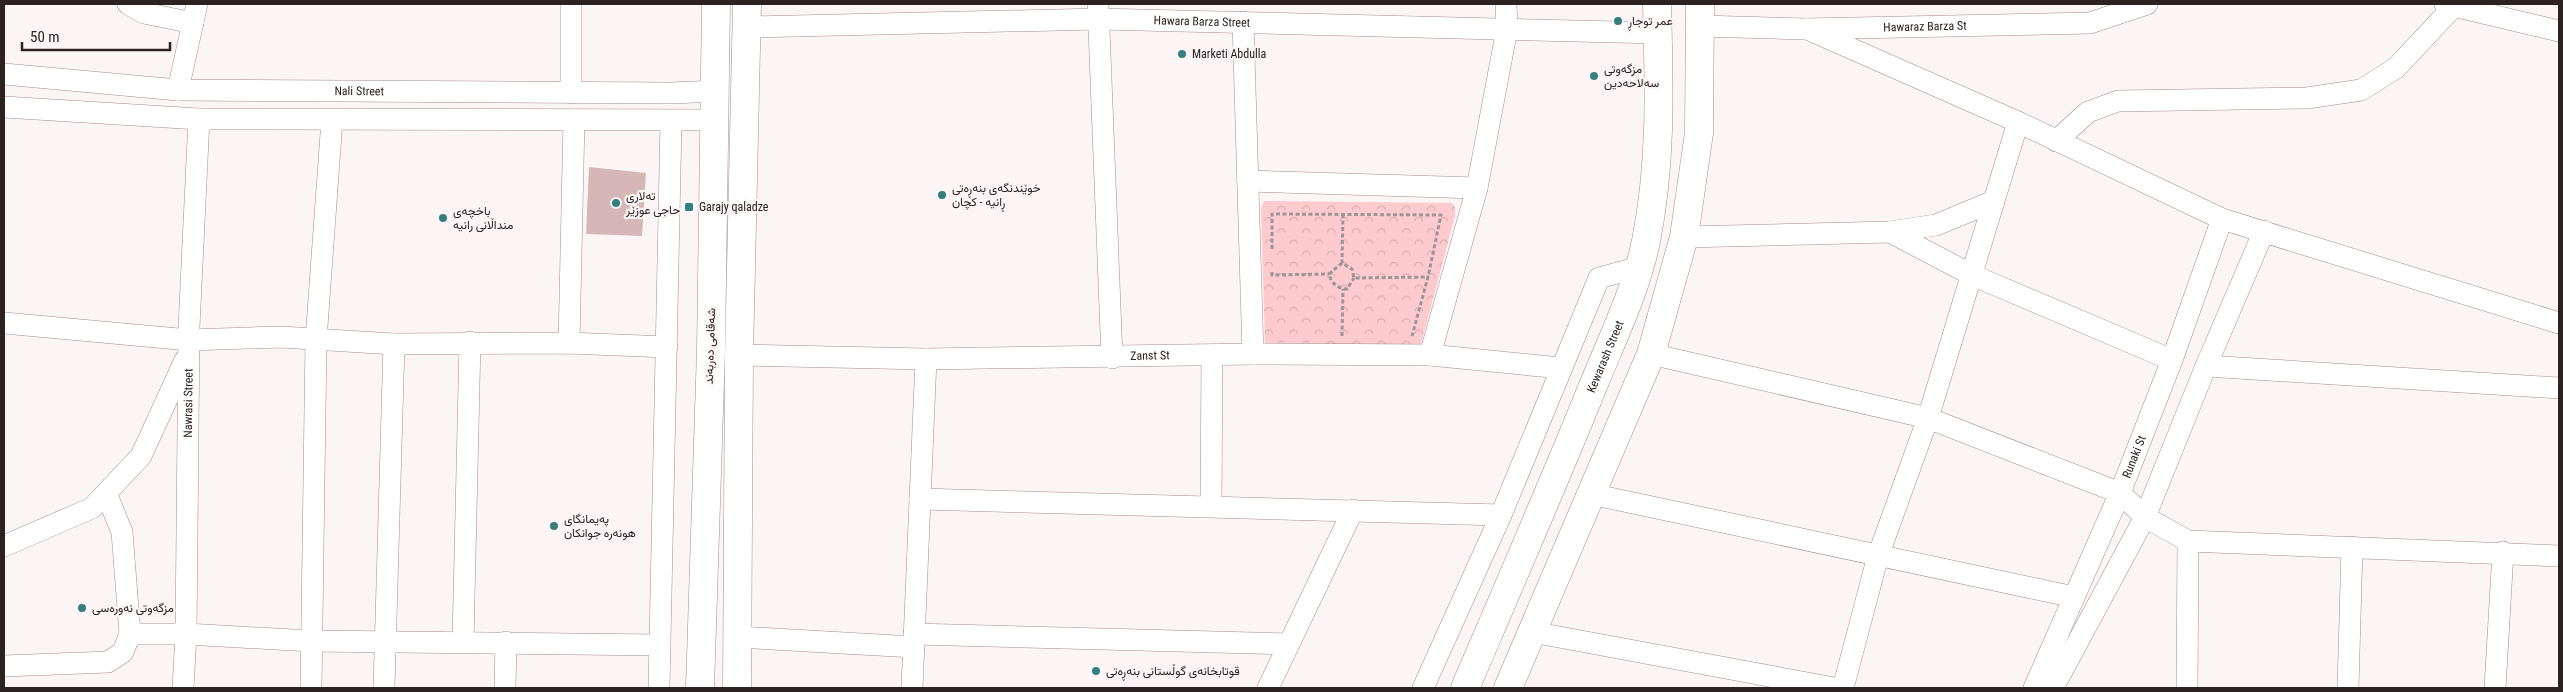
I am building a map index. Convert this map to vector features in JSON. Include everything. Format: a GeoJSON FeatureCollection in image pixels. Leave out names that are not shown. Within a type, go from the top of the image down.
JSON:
{"type":"FeatureCollection","features":[{"type":"Feature","properties":{"kind":"main road","name":"شەقامی دەربەند"},"geometry":{"type":"LineString","coordinates":[[700,688],[716,120],[716,4]]}},
{"type":"Feature","properties":{"kind":"main road","name":"Kewarash Street"},"geometry":{"type":"LineString","coordinates":[[1465,688],[1555,479],[1621,318],[1639,267],[1652,209],[1657,161],[1660,91],[1657,4]]}},
{"type":"Feature","properties":{"kind":"main road"},"geometry":{"type":"LineString","coordinates":[[737,688],[739,355],[747,15]]}},
{"type":"Feature","properties":{"kind":"main road"},"geometry":{"type":"LineString","coordinates":[[1508,688],[1651,354],[1684,237],[1699,133],[1700,15]]}},
{"type":"Feature","properties":{"kind":"street"},"geometry":{"type":"LineString","coordinates":[[128,4],[144,13],[195,13],[178,90]]}},
{"type":"Feature","properties":{"kind":"street"},"geometry":{"type":"LineString","coordinates":[[571,4],[571,93]]}},
{"type":"Feature","properties":{"kind":"street"},"geometry":{"type":"LineString","coordinates":[[1430,355],[1477,188],[1507,29],[1506,4]]}},
{"type":"Feature","properties":{"kind":"street","name":"Hawaraz Barza St"},"geometry":{"type":"LineString","coordinates":[[1700,15],[1806,29],[2090,13],[2147,4]]}},
{"type":"Feature","properties":{"kind":"street"},"geometry":{"type":"LineString","coordinates":[[2056,141],[2088,112],[2118,100],[2307,98],[2361,90],[2396,68],[2449,5],[2559,31]]}},
{"type":"Feature","properties":{"kind":"street"},"geometry":{"type":"LineString","coordinates":[[1098,11],[1112,358]]}},
{"type":"Feature","properties":{"kind":"street","name":"Hawara Barza Street"},"geometry":{"type":"LineString","coordinates":[[747,15],[1098,11],[1243,22],[1658,32]]}},
{"type":"Feature","properties":{"kind":"street"},"geometry":{"type":"LineString","coordinates":[[1243,22],[1254,354]]}},
{"type":"Feature","properties":{"kind":"street"},"geometry":{"type":"LineString","coordinates":[[1806,29],[2018,122],[2222,219],[2559,323]]}},
{"type":"Feature","properties":{"kind":"street","name":"Nali Street"},"geometry":{"type":"LineString","coordinates":[[4,74],[178,90],[571,93],[716,91]]}},
{"type":"Feature","properties":{"kind":"street"},"geometry":{"type":"LineString","coordinates":[[4,107],[199,119],[671,122],[716,120]]}},
{"type":"Feature","properties":{"kind":"street","name":"Nawrasi Street"},"geometry":{"type":"LineString","coordinates":[[183,688],[186,634],[189,347],[199,119]]}},
{"type":"Feature","properties":{"kind":"street"},"geometry":{"type":"LineString","coordinates":[[311,688],[316,340],[332,120]]}},
{"type":"Feature","properties":{"kind":"street"},"geometry":{"type":"LineString","coordinates":[[569,342],[574,120]]}},
{"type":"Feature","properties":{"kind":"street"},"geometry":{"type":"LineString","coordinates":[[659,688],[671,122]]}},
{"type":"Feature","properties":{"kind":"street"},"geometry":{"type":"LineString","coordinates":[[1843,688],[1878,556],[1928,418],[2018,122]]}},
{"type":"Feature","properties":{"kind":"street"},"geometry":{"type":"LineString","coordinates":[[1248,182],[1477,188]]}},
{"type":"Feature","properties":{"kind":"street"},"geometry":{"type":"LineString","coordinates":[[1684,237],[1890,232],[1936,225],[1994,201]]}},
{"type":"Feature","properties":{"kind":"street","name":"Runaki St"},"geometry":{"type":"LineString","coordinates":[[2034,688],[2120,493],[2172,360],[2222,219]]}},
{"type":"Feature","properties":{"kind":"street"},"geometry":{"type":"LineString","coordinates":[[2053,688],[2145,517],[2206,366],[2264,231]]}},
{"type":"Feature","properties":{"kind":"street"},"geometry":{"type":"LineString","coordinates":[[1890,232],[1972,275],[2172,360]]}},
{"type":"Feature","properties":{"kind":"street"},"geometry":{"type":"LineString","coordinates":[[1423,688],[1500,515],[1598,278],[1639,267]]}},
{"type":"Feature","properties":{"kind":"street"},"geometry":{"type":"LineString","coordinates":[[4,323],[189,347],[281,337],[394,344],[569,342],[666,346]]}},
{"type":"Feature","properties":{"kind":"street"},"geometry":{"type":"LineString","coordinates":[[463,641],[470,342]]}},
{"type":"Feature","properties":{"kind":"street"},"geometry":{"type":"LineString","coordinates":[[384,688],[394,344]]}},
{"type":"Feature","properties":{"kind":"street"},"geometry":{"type":"LineString","coordinates":[[4,546],[92,508],[141,456],[189,347]]}},
{"type":"Feature","properties":{"kind":"street","name":"Zanst St"},"geometry":{"type":"LineString","coordinates":[[739,355],[926,359],[1112,358],[1254,354],[1430,355],[1561,368]]}},
{"type":"Feature","properties":{"kind":"street"},"geometry":{"type":"LineString","coordinates":[[1651,354],[1928,418],[2120,493],[2145,517],[2188,541],[2503,552],[2559,556]]}},
{"type":"Feature","properties":{"kind":"street"},"geometry":{"type":"LineString","coordinates":[[1212,356],[1212,506]]}},
{"type":"Feature","properties":{"kind":"street"},"geometry":{"type":"LineString","coordinates":[[912,688],[926,359]]}},
{"type":"Feature","properties":{"kind":"street"},"geometry":{"type":"LineString","coordinates":[[2206,366],[2559,388]]}},
{"type":"Feature","properties":{"kind":"street"},"geometry":{"type":"LineString","coordinates":[[4,666],[108,662],[123,652],[130,634],[122,532],[106,493]]}},
{"type":"Feature","properties":{"kind":"street"},"geometry":{"type":"LineString","coordinates":[[1591,494],[2074,597]]}},
{"type":"Feature","properties":{"kind":"street"},"geometry":{"type":"LineString","coordinates":[[920,499],[1500,515]]}},
{"type":"Feature","properties":{"kind":"street"},"geometry":{"type":"LineString","coordinates":[[1268,688],[1352,510]]}},
{"type":"Feature","properties":{"kind":"street"},"geometry":{"type":"LineString","coordinates":[[2187,688],[2188,541]]}},
{"type":"Feature","properties":{"kind":"street"},"geometry":{"type":"LineString","coordinates":[[2348,688],[2352,547]]}},
{"type":"Feature","properties":{"kind":"street"},"geometry":{"type":"LineString","coordinates":[[2495,688],[2503,552]]}},
{"type":"Feature","properties":{"kind":"street"},"geometry":{"type":"LineString","coordinates":[[1532,632],[1834,688]]}},
{"type":"Feature","properties":{"kind":"street"},"geometry":{"type":"LineString","coordinates":[[130,634],[186,634],[311,641],[463,641],[660,645]]}},
{"type":"Feature","properties":{"kind":"street"},"geometry":{"type":"LineString","coordinates":[[738,637],[1288,644]]}},
{"type":"Feature","properties":{"kind":"street"},"geometry":{"type":"LineString","coordinates":[[505,688],[506,642]]}},
{"type":"Feature","properties":{"kind":"path"},"geometry":{"type":"LineString","coordinates":[[1272,258],[1272,214],[1441,215],[1428,277],[1412,336],[1403,336]]}},
{"type":"Feature","properties":{"kind":"path"},"geometry":{"type":"LineString","coordinates":[[1272,275],[1329,274],[1342,263],[1343,214]]}},
{"type":"Feature","properties":{"kind":"path"},"geometry":{"type":"LineString","coordinates":[[1329,274],[1333,283],[1342,289],[1347,289],[1354,278],[1352,269],[1342,263]]}},
{"type":"Feature","properties":{"kind":"path"},"geometry":{"type":"LineString","coordinates":[[1272,266],[1273,284]]}},
{"type":"Feature","properties":{"kind":"path"},"geometry":{"type":"LineString","coordinates":[[1354,278],[1428,277]]}},
{"type":"Feature","properties":{"kind":"path"},"geometry":{"type":"LineString","coordinates":[[1342,289],[1342,338]]}},
{"type":"Feature","properties":{"kind":"path"},"geometry":{"type":"LineString","coordinates":[[1332,338],[1350,338]]}},
{"type":"Feature","properties":{"kind":"green space"},"geometry":{"type":"Polygon","coordinates":[[[1264,201],[1452,203],[1455,207],[1455,216],[1421,344],[1418,347],[1265,345],[1261,209],[1264,201]]]}},
{"type":"Feature","properties":{"kind":"building","name":"تەلاری حاجی عوزێر"},"geometry":{"type":"Polygon","coordinates":[[[589,167],[646,173],[642,236],[586,234],[589,167]]]}},
{"type":"Feature","properties":{"kind":"place","name":"عمر توجاڕ"},"geometry":{"type":"Point","coordinates":[1618,21]}},
{"type":"Feature","properties":{"kind":"place","name":"Marketi Abdulla"},"geometry":{"type":"Point","coordinates":[1182,54]}},
{"type":"Feature","properties":{"kind":"place","name":"مزگەوتی سەلاحەدین"},"geometry":{"type":"Point","coordinates":[1594,76]}},
{"type":"Feature","properties":{"kind":"place","name":"خوێندنگەی بنەڕەتی ڕانیە - کچان"},"geometry":{"type":"Point","coordinates":[942,195]}},
{"type":"Feature","properties":{"kind":"place","name":"تەلاری حاجی عوزێر"},"geometry":{"type":"Point","coordinates":[616,203]}},
{"type":"Feature","properties":{"kind":"place","name":"Garajy qaladze"},"geometry":{"type":"Point","coordinates":[689,207]}},
{"type":"Feature","properties":{"kind":"place","name":"باخچەی منداڵانی رانیە"},"geometry":{"type":"Point","coordinates":[443,218]}},
{"type":"Feature","properties":{"kind":"place","name":"پەیمانگای هونەرە جوانکان"},"geometry":{"type":"Point","coordinates":[554,526]}},
{"type":"Feature","properties":{"kind":"place","name":"مزگەوتی نەورەسی"},"geometry":{"type":"Point","coordinates":[82,608]}},
{"type":"Feature","properties":{"kind":"place","name":"قوتابخانه‌ی گوڵستانی بنه‌ڕه‌تی"},"geometry":{"type":"Point","coordinates":[1096,671]}}]}
